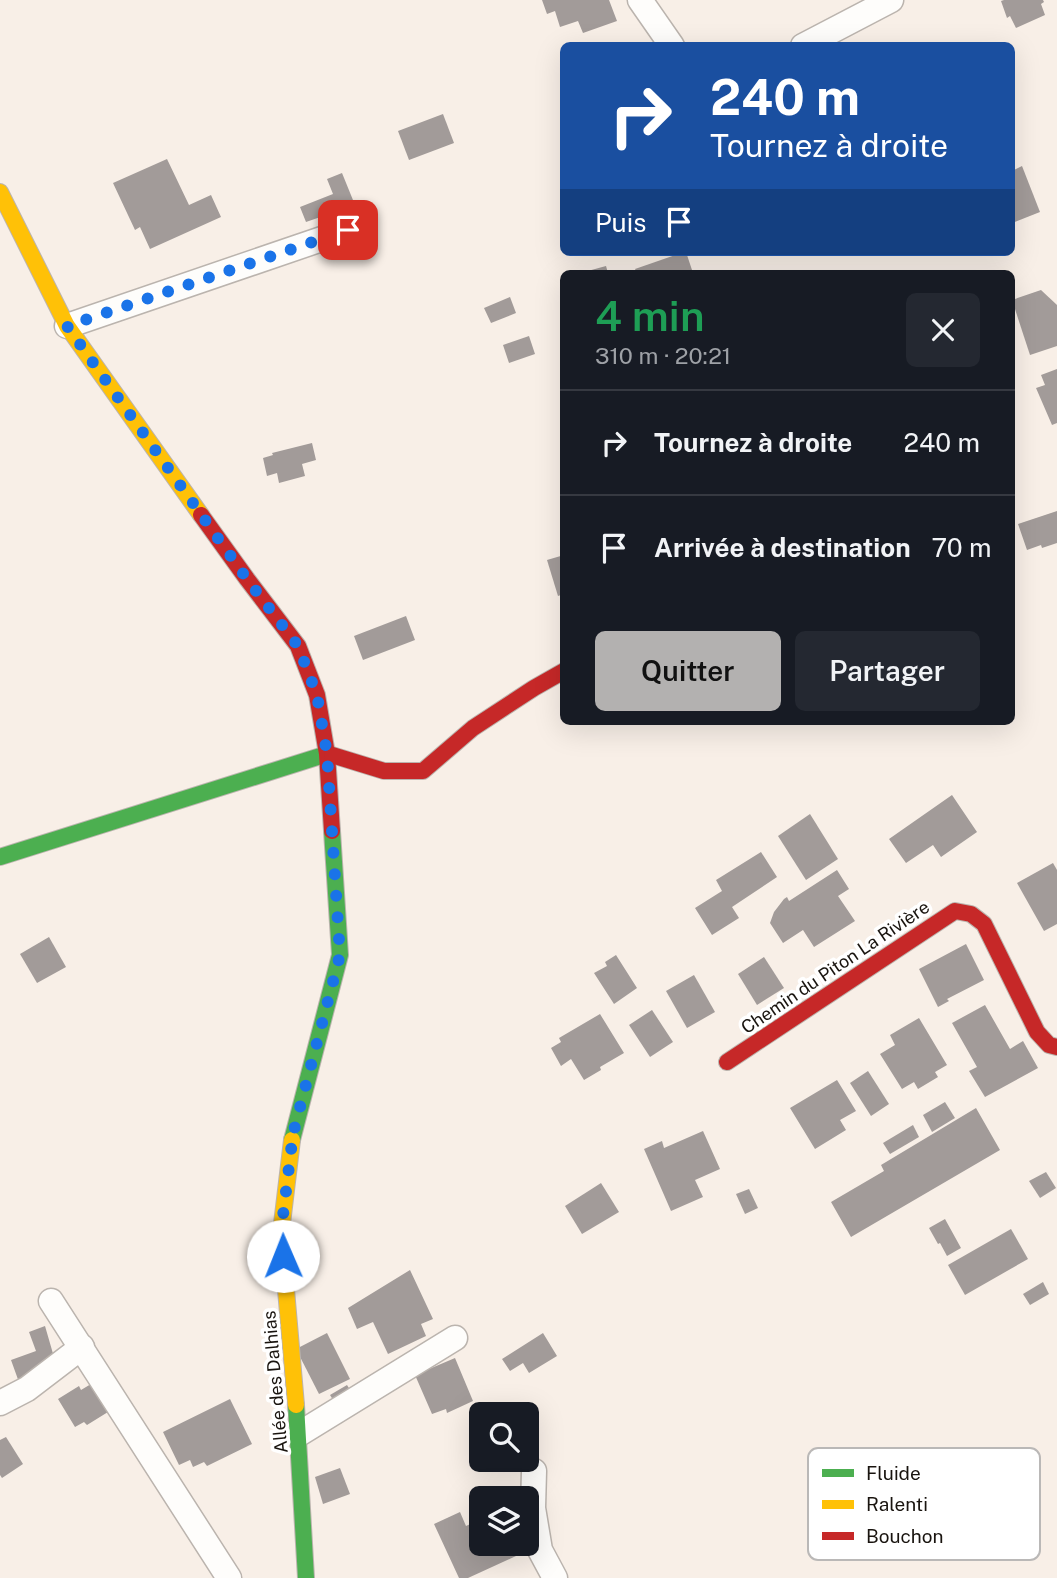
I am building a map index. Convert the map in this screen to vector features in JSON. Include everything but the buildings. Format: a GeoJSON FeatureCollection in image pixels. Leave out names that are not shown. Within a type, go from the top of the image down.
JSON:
{"type":"FeatureCollection","features":[{"type":"Feature","properties":{"kind":"street"},"geometry":{"type":"LineString","coordinates":[[640,0],[669,42]]}},
{"type":"Feature","properties":{"kind":"street"},"geometry":{"type":"LineString","coordinates":[[811,42],[891,0]]}},
{"type":"Feature","properties":{"kind":"street","name":"Allée des Dalhias"},"geometry":{"type":"LineString","coordinates":[[0,192],[67,326],[247,579],[298,646],[317,695],[327,754],[340,955],[293,1134],[281,1232],[299,1434],[306,1578]]}},
{"type":"Feature","properties":{"kind":"street"},"geometry":{"type":"LineString","coordinates":[[67,326],[348,230]]}},
{"type":"Feature","properties":{"kind":"street"},"geometry":{"type":"LineString","coordinates":[[0,857],[327,754],[384,771],[423,771],[473,728],[560,673]]}},
{"type":"Feature","properties":{"kind":"street","name":"Chemin du Piton La Rivière"},"geometry":{"type":"LineString","coordinates":[[727,1062],[955,911],[964,910],[984,924],[1037,1032],[1049,1045],[1057,1047]]}},
{"type":"Feature","properties":{"kind":"street"},"geometry":{"type":"LineString","coordinates":[[51,1301],[229,1578]]}},
{"type":"Feature","properties":{"kind":"street"},"geometry":{"type":"LineString","coordinates":[[299,1434],[455,1338]]}},
{"type":"Feature","properties":{"kind":"street"},"geometry":{"type":"LineString","coordinates":[[0,1403],[27,1390],[82,1347]]}},
{"type":"Feature","properties":{"kind":"street"},"geometry":{"type":"LineString","coordinates":[[534,1472],[533,1508],[540,1550],[555,1578]]}},
{"type":"Feature","properties":{"kind":"traffic: fast"},"geometry":{"type":"LineString","coordinates":[[0,857],[327,754],[332,755]]}},
{"type":"Feature","properties":{"kind":"traffic: fast"},"geometry":{"type":"LineString","coordinates":[[292,1140],[340,955],[332,831]]}},
{"type":"Feature","properties":{"kind":"traffic: fast"},"geometry":{"type":"LineString","coordinates":[[296,1405],[306,1578]]}},
{"type":"Feature","properties":{"kind":"traffic: slow"},"geometry":{"type":"LineString","coordinates":[[0,192],[67,326],[201,515]]}},
{"type":"Feature","properties":{"kind":"traffic: slow"},"geometry":{"type":"LineString","coordinates":[[292,1140],[281,1232],[296,1405]]}},
{"type":"Feature","properties":{"kind":"traffic: jam"},"geometry":{"type":"LineString","coordinates":[[201,515],[298,646],[317,695],[327,754],[332,831]]}},
{"type":"Feature","properties":{"kind":"traffic: jam"},"geometry":{"type":"LineString","coordinates":[[332,755],[384,771],[423,771],[473,728],[560,673]]}},
{"type":"Feature","properties":{"kind":"traffic: jam"},"geometry":{"type":"LineString","coordinates":[[727,1062],[955,911],[971,914],[984,924],[1037,1032],[1049,1045],[1057,1047]]}},
{"type":"Feature","properties":{"kind":"route"},"geometry":{"type":"LineString","coordinates":[[283,1256],[281,1232],[293,1134],[340,955],[327,754],[317,695],[298,646],[247,579],[67,326],[348,230]]}}]}
